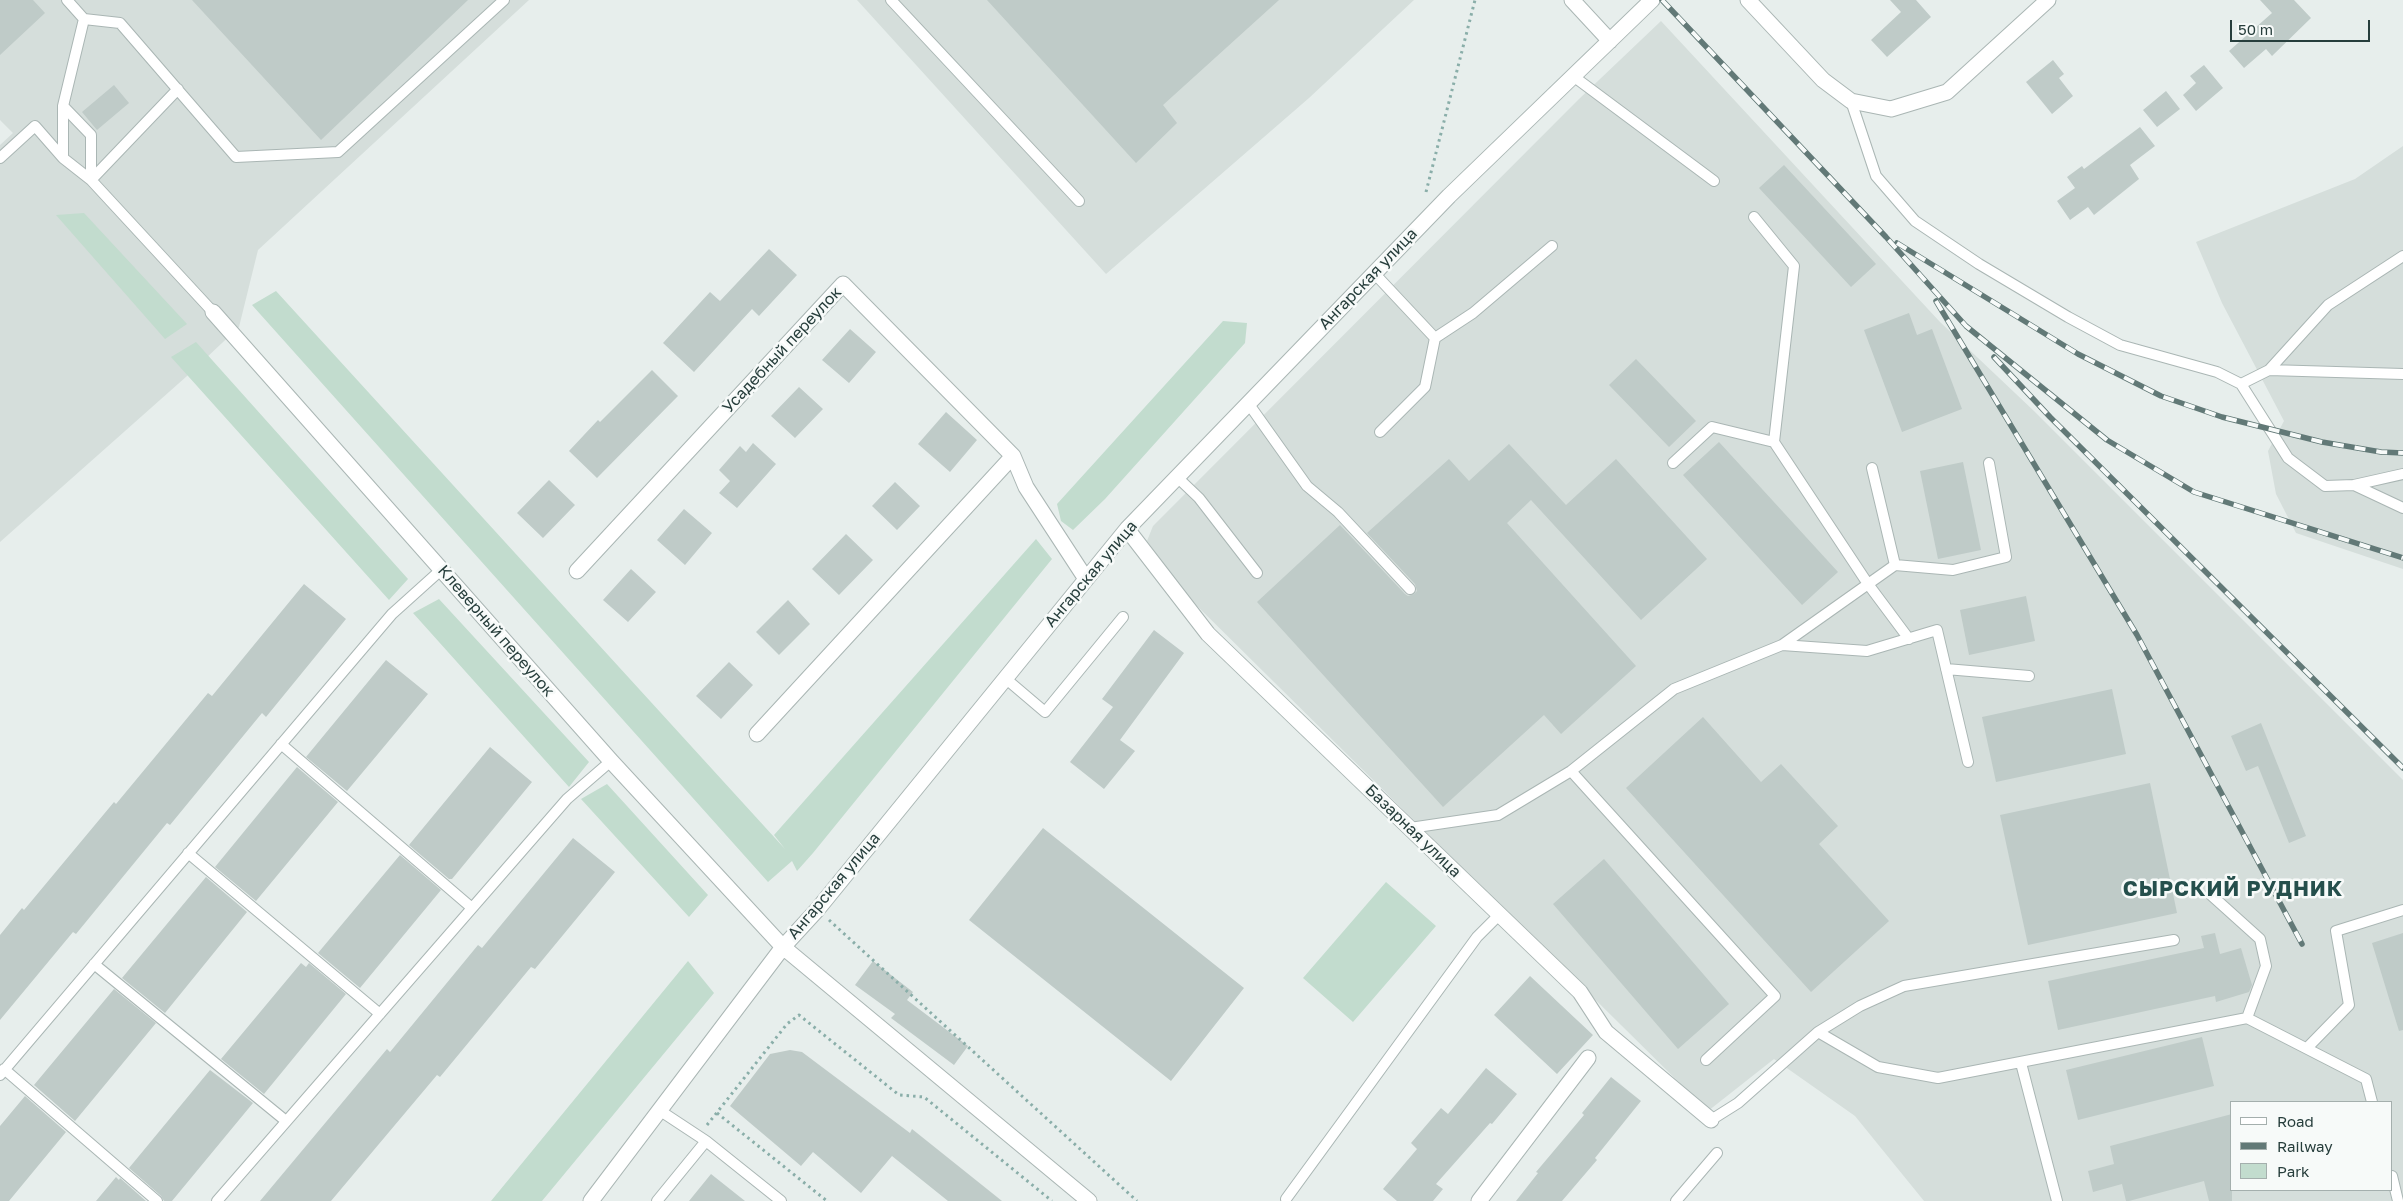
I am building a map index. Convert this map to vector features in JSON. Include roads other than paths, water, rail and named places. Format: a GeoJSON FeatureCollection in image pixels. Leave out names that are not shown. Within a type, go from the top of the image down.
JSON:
{"type":"FeatureCollection","features":[{"type":"Feature","properties":{"kind":"street"},"geometry":{"type":"LineString","coordinates":[[1572,0],[1610,41]]}},
{"type":"Feature","properties":{"kind":"street","name":"Ангарская улица"},"geometry":{"type":"LineString","coordinates":[[591,1201],[783,947],[817,910],[1127,529],[1374,273],[1652,0]]}},
{"type":"Feature","properties":{"kind":"street"},"geometry":{"type":"LineString","coordinates":[[1748,0],[1823,80],[1851,101],[1891,109],[1947,92],[2048,0]]}},
{"type":"Feature","properties":{"kind":"street","name":"Усадебный переулок"},"geometry":{"type":"LineString","coordinates":[[577,571],[843,284],[1013,456],[1026,486],[1086,579]]}},
{"type":"Feature","properties":{"kind":"street","name":"Клеверный переулок"},"geometry":{"type":"LineString","coordinates":[[212,312],[611,761],[783,947],[1089,1201]]}},
{"type":"Feature","properties":{"kind":"street"},"geometry":{"type":"LineString","coordinates":[[757,734],[1013,456]]}},
{"type":"Feature","properties":{"kind":"street","name":"Базарная улица"},"geometry":{"type":"LineString","coordinates":[[1127,529],[1208,634],[1580,992],[1606,1032],[1711,1120]]}},
{"type":"Feature","properties":{"kind":"street"},"geometry":{"type":"LineString","coordinates":[[1478,1201],[1588,1058]]}},
{"type":"Feature","properties":{"kind":"lane"},"geometry":{"type":"LineString","coordinates":[[67,0],[84,19],[120,22],[236,157],[338,152],[504,0]]}},
{"type":"Feature","properties":{"kind":"lane"},"geometry":{"type":"LineString","coordinates":[[891,0],[1079,201]]}},
{"type":"Feature","properties":{"kind":"lane"},"geometry":{"type":"LineString","coordinates":[[63,158],[63,106],[84,19]]}},
{"type":"Feature","properties":{"kind":"lane"},"geometry":{"type":"LineString","coordinates":[[1573,76],[1714,181]]}},
{"type":"Feature","properties":{"kind":"lane"},"geometry":{"type":"LineString","coordinates":[[91,180],[178,89]]}},
{"type":"Feature","properties":{"kind":"lane"},"geometry":{"type":"LineString","coordinates":[[1851,101],[1876,176],[1916,221],[1979,264],[2068,318],[2120,345],[2217,372],[2241,384],[2288,458],[2325,486],[2354,485],[2403,474]]}},
{"type":"Feature","properties":{"kind":"lane"},"geometry":{"type":"LineString","coordinates":[[63,106],[91,135],[91,180]]}},
{"type":"Feature","properties":{"kind":"lane"},"geometry":{"type":"LineString","coordinates":[[0,158],[35,126],[63,158],[91,180],[212,312]]}},
{"type":"Feature","properties":{"kind":"lane"},"geometry":{"type":"LineString","coordinates":[[1754,217],[1794,266],[1774,442],[1868,584],[1909,639]]}},
{"type":"Feature","properties":{"kind":"lane"},"geometry":{"type":"LineString","coordinates":[[1380,432],[1425,387],[1435,338],[1473,313],[1552,246]]}},
{"type":"Feature","properties":{"kind":"lane"},"geometry":{"type":"LineString","coordinates":[[2241,384],[2269,370],[2328,305],[2403,256]]}},
{"type":"Feature","properties":{"kind":"lane"},"geometry":{"type":"LineString","coordinates":[[1374,273],[1435,338]]}},
{"type":"Feature","properties":{"kind":"lane"},"geometry":{"type":"LineString","coordinates":[[2269,370],[2403,374]]}},
{"type":"Feature","properties":{"kind":"lane"},"geometry":{"type":"LineString","coordinates":[[1248,403],[1307,486],[1338,512],[1410,589]]}},
{"type":"Feature","properties":{"kind":"lane"},"geometry":{"type":"LineString","coordinates":[[1673,463],[1712,426],[1774,442]]}},
{"type":"Feature","properties":{"kind":"lane"},"geometry":{"type":"LineString","coordinates":[[1410,828],[1498,815],[1571,771],[1674,689],[1782,645],[1894,566],[1953,570],[2006,557],[1989,463]]}},
{"type":"Feature","properties":{"kind":"lane"},"geometry":{"type":"LineString","coordinates":[[1872,468],[1894,566]]}},
{"type":"Feature","properties":{"kind":"lane"},"geometry":{"type":"LineString","coordinates":[[1177,477],[1199,498],[1257,573]]}},
{"type":"Feature","properties":{"kind":"lane"},"geometry":{"type":"LineString","coordinates":[[2354,485],[2403,508]]}},
{"type":"Feature","properties":{"kind":"lane"},"geometry":{"type":"LineString","coordinates":[[157,1201],[2,1072],[392,614],[442,569]]}},
{"type":"Feature","properties":{"kind":"lane"},"geometry":{"type":"LineString","coordinates":[[1005,678],[1046,712],[1123,617]]}},
{"type":"Feature","properties":{"kind":"lane"},"geometry":{"type":"LineString","coordinates":[[1782,645],[1867,651],[1937,630],[1968,762]]}},
{"type":"Feature","properties":{"kind":"lane"},"geometry":{"type":"LineString","coordinates":[[1946,669],[2029,676]]}},
{"type":"Feature","properties":{"kind":"lane"},"geometry":{"type":"LineString","coordinates":[[281,744],[472,908]]}},
{"type":"Feature","properties":{"kind":"lane"},"geometry":{"type":"LineString","coordinates":[[216,1201],[567,799],[611,761]]}},
{"type":"Feature","properties":{"kind":"lane"},"geometry":{"type":"LineString","coordinates":[[1571,771],[1775,996],[1706,1060]]}},
{"type":"Feature","properties":{"kind":"lane"},"geometry":{"type":"LineString","coordinates":[[188,854],[380,1014]]}},
{"type":"Feature","properties":{"kind":"lane"},"geometry":{"type":"LineString","coordinates":[[2210,894],[2260,939],[2266,966],[2247,1018]]}},
{"type":"Feature","properties":{"kind":"lane"},"geometry":{"type":"LineString","coordinates":[[2307,1048],[2349,1005],[2336,931],[2403,910]]}},
{"type":"Feature","properties":{"kind":"lane"},"geometry":{"type":"LineString","coordinates":[[1286,1199],[1477,937],[1500,914]]}},
{"type":"Feature","properties":{"kind":"lane"},"geometry":{"type":"LineString","coordinates":[[1711,1120],[1738,1103],[1818,1032],[1860,1006],[1904,986],[2174,940]]}},
{"type":"Feature","properties":{"kind":"lane"},"geometry":{"type":"LineString","coordinates":[[94,964],[286,1122]]}},
{"type":"Feature","properties":{"kind":"lane"},"geometry":{"type":"LineString","coordinates":[[1818,1032],[1878,1067],[1938,1078],[2247,1018],[2366,1078],[2372,1101]]}},
{"type":"Feature","properties":{"kind":"lane"},"geometry":{"type":"LineString","coordinates":[[2020,1063],[2057,1201]]}},
{"type":"Feature","properties":{"kind":"lane"},"geometry":{"type":"LineString","coordinates":[[660,1110],[702,1138],[781,1201]]}},
{"type":"Feature","properties":{"kind":"lane"},"geometry":{"type":"LineString","coordinates":[[657,1201],[702,1138]]}},
{"type":"Feature","properties":{"kind":"lane"},"geometry":{"type":"LineString","coordinates":[[1676,1201],[1717,1153]]}},
{"type":"Feature","properties":{"kind":"lane"},"geometry":{"type":"LineString","coordinates":[[2393,1180],[2398,1201]]}},
{"type":"Feature","properties":{"kind":"railway"},"geometry":{"type":"LineString","coordinates":[[1662,0],[1886,237],[1966,326],[2107,440],[2194,492],[2403,558]]}},
{"type":"Feature","properties":{"kind":"railway"},"geometry":{"type":"LineString","coordinates":[[1897,243],[2078,354],[2161,396],[2222,417],[2322,442],[2381,452],[2403,453]]}},
{"type":"Feature","properties":{"kind":"railway"},"geometry":{"type":"LineString","coordinates":[[1936,301],[2137,635],[2302,944]]}},
{"type":"Feature","properties":{"kind":"railway"},"geometry":{"type":"LineString","coordinates":[[1994,357],[2050,417],[2403,768]]}},
{"type":"Feature","properties":{"kind":"district","name":"СЫРСКИЙ РУДНИК"},"geometry":{"type":"Point","coordinates":[2233,889]}}]}
